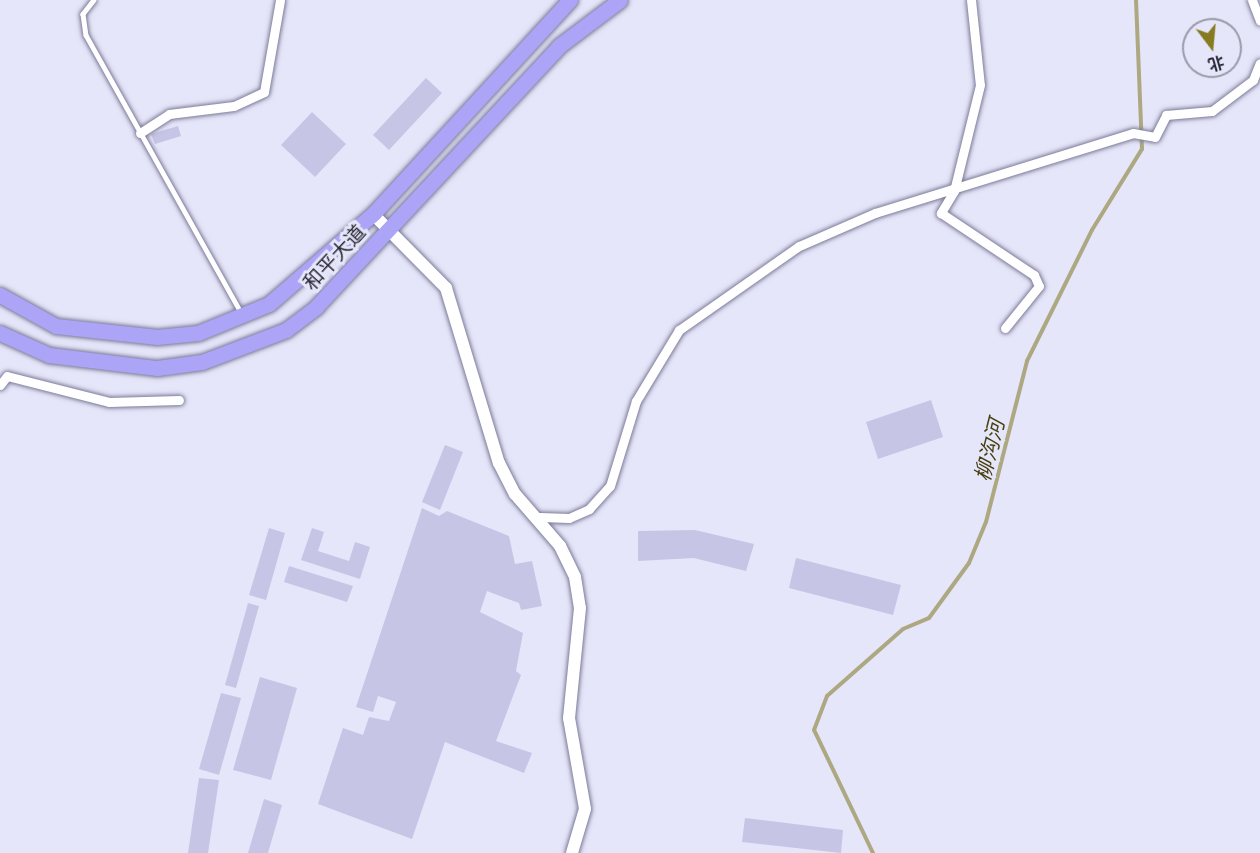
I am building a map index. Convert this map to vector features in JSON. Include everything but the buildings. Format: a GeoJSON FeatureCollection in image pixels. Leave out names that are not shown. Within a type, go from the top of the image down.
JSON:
{"type":"FeatureCollection","features":[{"type":"Feature","properties":{"kind":"highway","name":"和平大道"},"geometry":{"type":"LineString","coordinates":[[0,295],[56,326],[109,335],[198,333],[243,316],[296,285],[373,214],[570,0]]}},
{"type":"Feature","properties":{"kind":"highway","name":"和平大道"},"geometry":{"type":"LineString","coordinates":[[0,333],[49,355],[104,365],[157,368],[202,362],[286,330],[316,307],[559,46],[620,0]]}},
{"type":"Feature","properties":{"kind":"street"},"geometry":{"type":"LineString","coordinates":[[140,133],[169,114],[200,113],[260,96],[270,77],[279,0]]}},
{"type":"Feature","properties":{"kind":"street"},"geometry":{"type":"LineString","coordinates":[[971,0],[980,85],[954,191],[941,213],[1027,270],[1039,286],[1005,328]]}},
{"type":"Feature","properties":{"kind":"street"},"geometry":{"type":"LineString","coordinates":[[1252,0],[1260,21]]}},
{"type":"Feature","properties":{"kind":"street"},"geometry":{"type":"LineString","coordinates":[[540,517],[570,518],[590,509],[610,486],[636,401],[679,330],[800,246],[875,213],[954,191],[1134,133],[1155,136],[1166,115],[1212,111],[1253,80],[1260,63]]}},
{"type":"Feature","properties":{"kind":"street"},"geometry":{"type":"LineString","coordinates":[[373,214],[446,288],[499,463],[515,494],[540,517],[575,577],[580,608],[569,718],[585,809],[572,853]]}},
{"type":"Feature","properties":{"kind":"street"},"geometry":{"type":"LineString","coordinates":[[0,385],[7,376],[109,402],[178,400]]}},
{"type":"Feature","properties":{"kind":"lane"},"geometry":{"type":"LineString","coordinates":[[94,0],[82,14],[86,35],[243,316]]}},
{"type":"Feature","properties":{"kind":"waterway","name":"柳沟河"},"geometry":{"type":"LineString","coordinates":[[873,853],[814,730],[827,696],[903,629],[929,618],[969,563],[986,522],[1027,361],[1092,230],[1142,149],[1136,0]]}}]}
